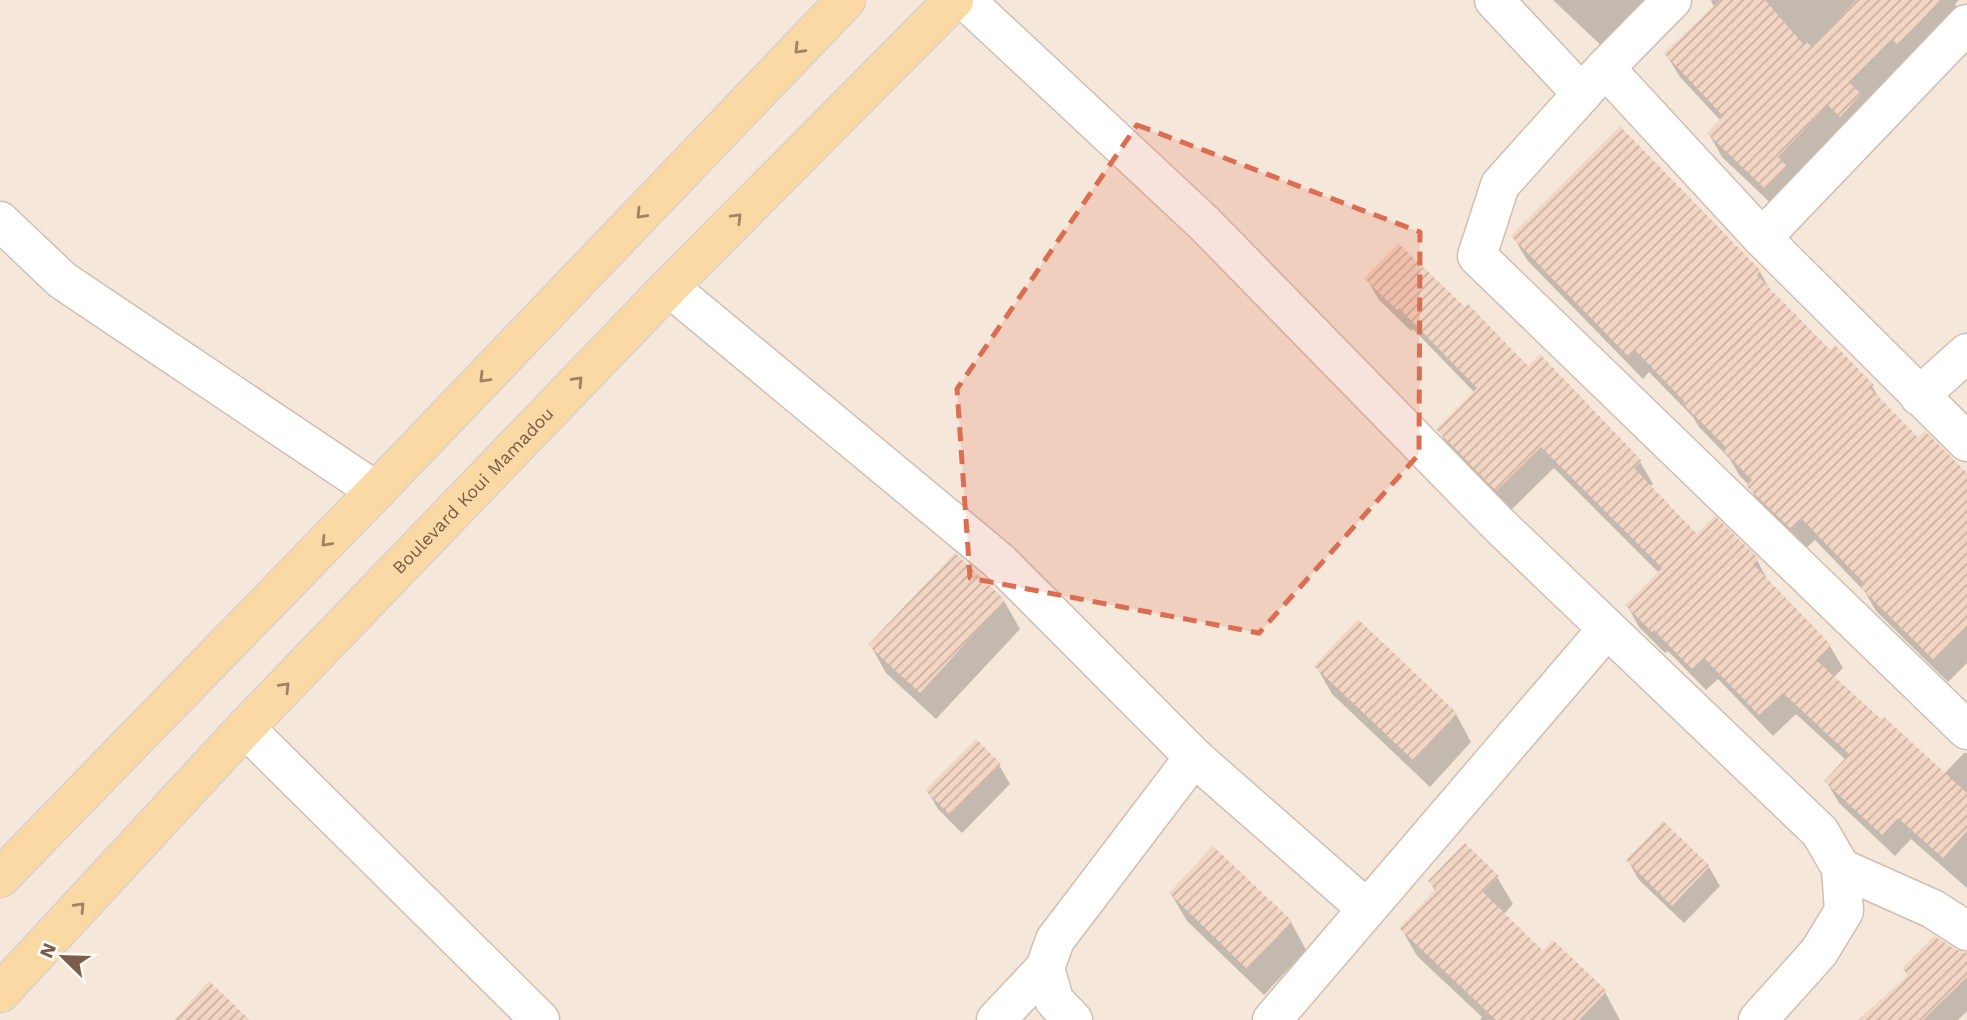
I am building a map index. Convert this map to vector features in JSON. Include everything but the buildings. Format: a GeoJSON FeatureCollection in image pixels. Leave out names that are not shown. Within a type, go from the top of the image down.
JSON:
{"type":"FeatureCollection","features":[{"type":"Feature","properties":{"kind":"main road"},"geometry":{"type":"LineString","coordinates":[[0,878],[376,491],[846,0]]}},
{"type":"Feature","properties":{"kind":"main road","name":"Boulevard Koui Mamadou"},"geometry":{"type":"LineString","coordinates":[[0,993],[245,729],[670,286],[954,0]]}},
{"type":"Feature","properties":{"kind":"street"},"geometry":{"type":"LineString","coordinates":[[965,0],[1204,223],[1498,524],[1820,832],[1841,868],[1844,911],[1819,952],[1758,1020]]}},
{"type":"Feature","properties":{"kind":"street"},"geometry":{"type":"LineString","coordinates":[[1494,0],[1593,81],[1762,238],[1967,442]]}},
{"type":"Feature","properties":{"kind":"street"},"geometry":{"type":"LineString","coordinates":[[1672,0],[1593,81],[1500,185],[1477,256],[1964,722]]}},
{"type":"Feature","properties":{"kind":"street"},"geometry":{"type":"LineString","coordinates":[[1762,238],[1967,24]]}},
{"type":"Feature","properties":{"kind":"street"},"geometry":{"type":"LineString","coordinates":[[0,221],[62,280],[376,491]]}},
{"type":"Feature","properties":{"kind":"street"},"geometry":{"type":"LineString","coordinates":[[670,286],[999,561],[1194,758],[1367,909]]}},
{"type":"Feature","properties":{"kind":"street"},"geometry":{"type":"LineString","coordinates":[[1919,396],[1967,354]]}},
{"type":"Feature","properties":{"kind":"street"},"geometry":{"type":"LineString","coordinates":[[1272,1020],[1607,629]]}},
{"type":"Feature","properties":{"kind":"street"},"geometry":{"type":"LineString","coordinates":[[245,729],[540,1020]]}},
{"type":"Feature","properties":{"kind":"street"},"geometry":{"type":"LineString","coordinates":[[996,1020],[1045,968],[1055,940],[1194,758]]}},
{"type":"Feature","properties":{"kind":"street"},"geometry":{"type":"LineString","coordinates":[[1841,868],[1933,909],[1967,932]]}},
{"type":"Feature","properties":{"kind":"street"},"geometry":{"type":"LineString","coordinates":[[1045,968],[1054,1000],[1073,1020]]}},
{"type":"Feature","properties":{"kind":"highlighted area"},"geometry":{"type":"Polygon","coordinates":[[[1137,125],[1420,232],[1419,454],[1259,633],[970,578],[957,389],[1137,125]]]}},
{"type":"Feature","properties":{"kind":"shaded area"},"geometry":{"type":"Polygon","coordinates":[[[0,0],[1967,0],[1967,1020],[0,1020],[0,0]]]}}]}
